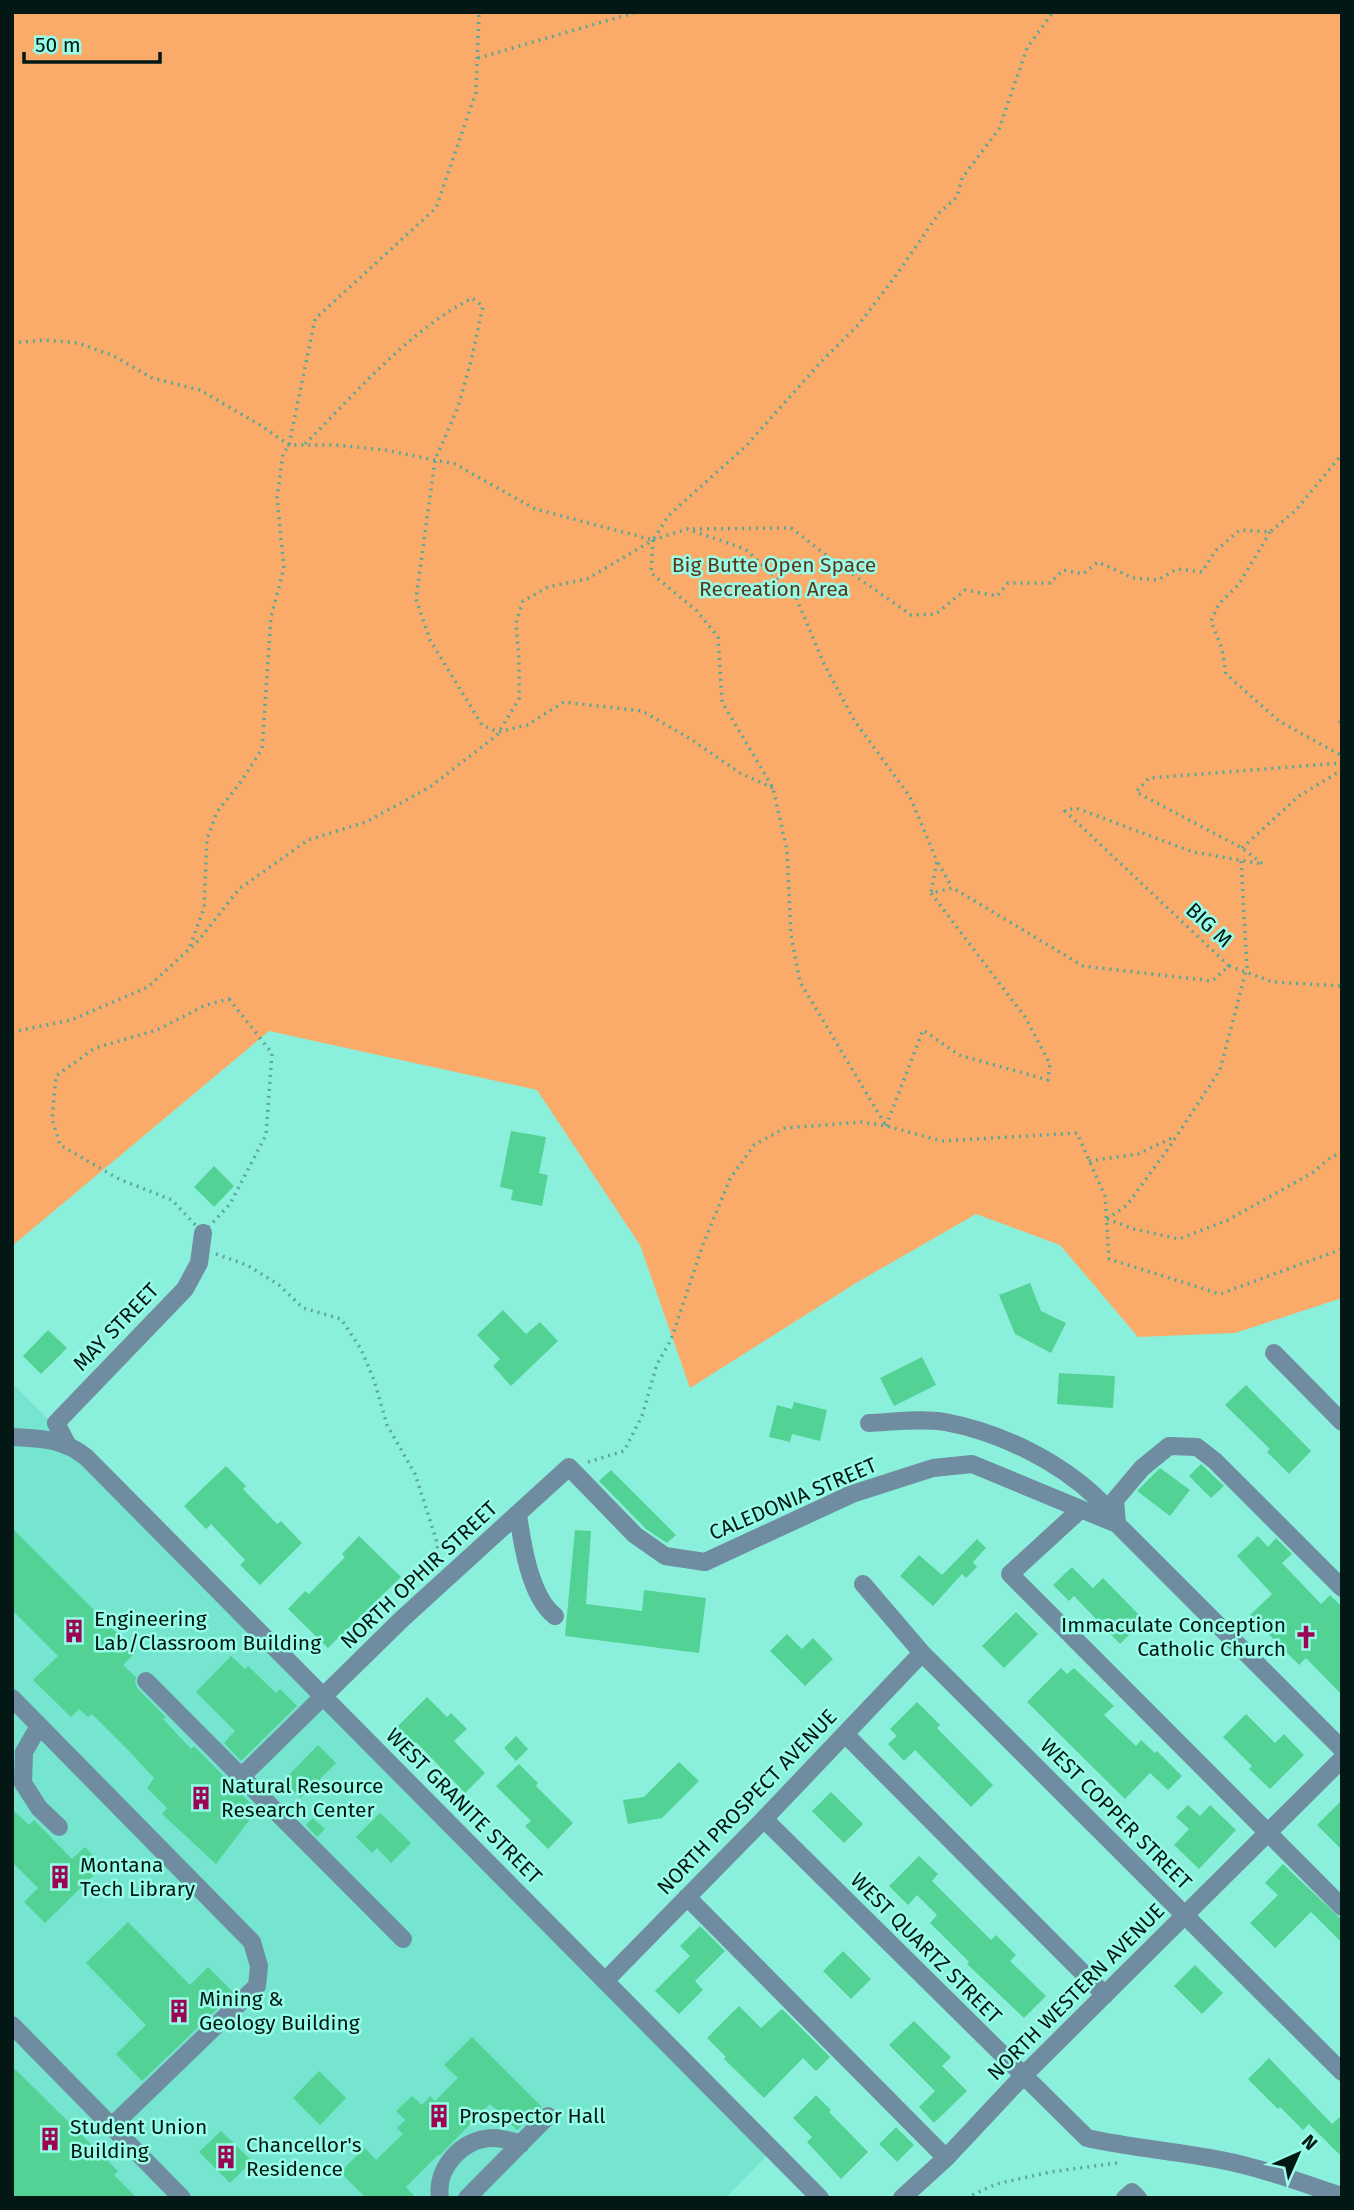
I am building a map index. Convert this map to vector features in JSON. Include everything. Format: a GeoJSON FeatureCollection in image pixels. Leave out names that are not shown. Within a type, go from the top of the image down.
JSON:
{"type":"FeatureCollection","features":[{"type":"Feature","properties":{"kind":"street","name":"MAY STREET"},"geometry":{"type":"LineString","coordinates":[[71,1446],[56,1423],[185,1289],[199,1264],[202,1241]]}},
{"type":"Feature","properties":{"kind":"street"},"geometry":{"type":"LineString","coordinates":[[1274,1353],[1342,1422]]}},
{"type":"Feature","properties":{"kind":"street"},"geometry":{"type":"LineString","coordinates":[[869,1423],[943,1422],[988,1434],[1025,1449],[1072,1477],[1099,1500],[1117,1524]]}},
{"type":"Feature","properties":{"kind":"street"},"geometry":{"type":"LineString","coordinates":[[12,1437],[60,1441],[71,1446]]}},
{"type":"Feature","properties":{"kind":"street","name":"WEST GRANITE STREET"},"geometry":{"type":"LineString","coordinates":[[71,1446],[86,1457],[820,2198]]}},
{"type":"Feature","properties":{"kind":"street"},"geometry":{"type":"LineString","coordinates":[[1117,1524],[1115,1500],[1142,1468],[1168,1446],[1197,1447],[1215,1461],[1342,1588]]}},
{"type":"Feature","properties":{"kind":"street","name":"CALEDONIA STREET"},"geometry":{"type":"LineString","coordinates":[[569,1467],[635,1535],[665,1556],[705,1562],[852,1494],[933,1468],[972,1464],[1117,1524],[1342,1749]]}},
{"type":"Feature","properties":{"kind":"street","name":"NORTH OPHIR STREET"},"geometry":{"type":"LineString","coordinates":[[241,1777],[402,1619],[569,1467]]}},
{"type":"Feature","properties":{"kind":"street"},"geometry":{"type":"LineString","coordinates":[[1081,1509],[1010,1574],[1342,1907]]}},
{"type":"Feature","properties":{"kind":"street"},"geometry":{"type":"LineString","coordinates":[[518,1514],[523,1550],[536,1587],[548,1611],[555,1616]]}},
{"type":"Feature","properties":{"kind":"street","name":"WEST COPPER STREET"},"geometry":{"type":"LineString","coordinates":[[863,1584],[922,1653],[1342,2072]]}},
{"type":"Feature","properties":{"kind":"street","name":"NORTH PROSPECT AVENUE"},"geometry":{"type":"LineString","coordinates":[[605,1981],[922,1653]]}},
{"type":"Feature","properties":{"kind":"street"},"geometry":{"type":"LineString","coordinates":[[146,1681],[403,1939]]}},
{"type":"Feature","properties":{"kind":"street"},"geometry":{"type":"LineString","coordinates":[[12,1699],[252,1942],[259,1966],[257,1986],[112,2126]]}},
{"type":"Feature","properties":{"kind":"street"},"geometry":{"type":"LineString","coordinates":[[39,1726],[24,1752],[23,1783],[40,1808],[60,1827]]}},
{"type":"Feature","properties":{"kind":"street"},"geometry":{"type":"LineString","coordinates":[[845,1734],[1105,1995]]}},
{"type":"Feature","properties":{"kind":"street","name":"NORTH WESTERN AVENUE"},"geometry":{"type":"LineString","coordinates":[[902,2198],[946,2158],[1023,2076],[1342,1759]]}},
{"type":"Feature","properties":{"kind":"street","name":"WEST QUARTZ STREET"},"geometry":{"type":"LineString","coordinates":[[764,1819],[1087,2138],[1222,2160],[1342,2196]]}},
{"type":"Feature","properties":{"kind":"street"},"geometry":{"type":"LineString","coordinates":[[687,1897],[946,2158]]}},
{"type":"Feature","properties":{"kind":"street"},"geometry":{"type":"LineString","coordinates":[[14,2029],[182,2198]]}},
{"type":"Feature","properties":{"kind":"street"},"geometry":{"type":"LineString","coordinates":[[467,2198],[548,2116]]}},
{"type":"Feature","properties":{"kind":"street"},"geometry":{"type":"LineString","coordinates":[[439,2198],[438,2189],[445,2169],[453,2156],[466,2147],[476,2141],[490,2138],[521,2144]]}},
{"type":"Feature","properties":{"kind":"path"},"geometry":{"type":"LineString","coordinates":[[190,949],[204,908],[207,839],[218,812],[262,748],[271,617],[284,568],[277,498],[283,454],[289,445],[315,319],[436,208],[476,92],[479,12]]}},
{"type":"Feature","properties":{"kind":"path"},"geometry":{"type":"LineString","coordinates":[[477,58],[637,12]]}},
{"type":"Feature","properties":{"kind":"path"},"geometry":{"type":"LineString","coordinates":[[886,1126],[800,982],[791,935],[787,850],[773,788],[722,702],[718,637],[697,611],[651,573],[653,540],[669,515],[746,446],[860,323],[939,213],[957,197],[962,178],[999,129],[1027,48],[1053,12]]}},
{"type":"Feature","properties":{"kind":"path"},"geometry":{"type":"LineString","coordinates":[[304,445],[395,353],[472,298],[483,306],[458,407],[435,460],[416,599],[429,640],[482,725],[498,732],[527,725],[564,702],[642,711],[689,738],[740,773],[773,788]]}},
{"type":"Feature","properties":{"kind":"path"},"geometry":{"type":"LineString","coordinates":[[12,343],[45,340],[78,343],[114,356],[152,377],[200,390],[289,445],[336,445],[385,450],[455,464],[535,509],[653,540]]}},
{"type":"Feature","properties":{"kind":"path"},"geometry":{"type":"LineString","coordinates":[[1342,454],[1296,510],[1270,532],[1239,584],[1219,604],[1211,621],[1222,649],[1226,674],[1279,721],[1342,756]]}},
{"type":"Feature","properties":{"kind":"path"},"geometry":{"type":"LineString","coordinates":[[12,1031],[71,1020],[148,988],[199,940],[239,889],[307,840],[366,822],[430,787],[498,732],[519,699],[516,623],[523,601],[548,587],[587,579],[653,540],[687,529],[791,528],[911,615],[936,614],[965,590],[997,596],[1008,583],[1050,583],[1063,569],[1083,574],[1098,562],[1133,578],[1158,580],[1177,569],[1202,572],[1215,551],[1240,530],[1270,532]]}},
{"type":"Feature","properties":{"kind":"path"},"geometry":{"type":"LineString","coordinates":[[687,529],[745,549],[795,595],[824,664],[854,720],[909,797],[937,862],[953,888],[931,893]]}},
{"type":"Feature","properties":{"kind":"path"},"geometry":{"type":"LineString","coordinates":[[1342,714],[1342,728]]}},
{"type":"Feature","properties":{"kind":"path","name":"BIG M"},"geometry":{"type":"LineString","coordinates":[[953,888],[1083,965],[1212,981],[1229,966],[1065,811],[1076,808],[1192,852],[1263,864],[1242,848],[1136,792],[1149,778],[1342,764]]}},
{"type":"Feature","properties":{"kind":"path"},"geometry":{"type":"LineString","coordinates":[[1242,848],[1299,796],[1342,770]]}},
{"type":"Feature","properties":{"kind":"path"},"geometry":{"type":"LineString","coordinates":[[1107,1219],[1127,1205],[1177,1136],[1220,1069],[1245,971],[1241,860]]}},
{"type":"Feature","properties":{"kind":"path"},"geometry":{"type":"LineString","coordinates":[[886,1126],[923,1030],[959,1055],[1048,1080],[1050,1064],[1026,1017],[931,893],[937,862]]}},
{"type":"Feature","properties":{"kind":"path"},"geometry":{"type":"LineString","coordinates":[[1229,966],[1273,982],[1342,986]]}},
{"type":"Feature","properties":{"kind":"path"},"geometry":{"type":"LineString","coordinates":[[202,1241],[230,1204],[266,1135],[272,1053],[229,999],[206,1004],[157,1030],[95,1048],[56,1076],[52,1119],[60,1145],[119,1179],[172,1200],[202,1241],[279,1285],[303,1308],[341,1319],[361,1349],[374,1380],[387,1425],[415,1474],[436,1539],[443,1581]]}},
{"type":"Feature","properties":{"kind":"path"},"geometry":{"type":"LineString","coordinates":[[569,1467],[624,1451],[642,1416],[657,1364],[671,1340],[702,1247],[730,1179],[754,1145],[785,1128],[862,1122],[942,1142],[1077,1133],[1105,1196],[1109,1259],[1220,1294],[1342,1249]]}},
{"type":"Feature","properties":{"kind":"path"},"geometry":{"type":"LineString","coordinates":[[1089,1161],[1138,1154],[1177,1136]]}},
{"type":"Feature","properties":{"kind":"path"},"geometry":{"type":"LineString","coordinates":[[1107,1219],[1134,1230],[1179,1239],[1228,1220],[1342,1152]]}},
{"type":"Feature","properties":{"kind":"shaded area"},"geometry":{"type":"Polygon","coordinates":[[[12,1383],[772,2150],[726,2198],[12,2198],[12,1383]]]}},
{"type":"Feature","properties":{"kind":"green space","name":"Big Butte Open Space Recreation Area"},"geometry":{"type":"Polygon","coordinates":[[[12,12],[1342,12],[1342,1298],[1235,1333],[1138,1337],[1060,1245],[976,1214],[856,1283],[690,1388],[640,1245],[537,1090],[269,1031],[12,1246],[12,12]]]}},
{"type":"Feature","properties":{"kind":"building"},"geometry":{"type":"Polygon","coordinates":[[[511,1131],[546,1137],[539,1173],[548,1175],[542,1206],[511,1200],[513,1190],[500,1187],[511,1131]]]}},
{"type":"Feature","properties":{"kind":"building"},"geometry":{"type":"Polygon","coordinates":[[[214,1166],[234,1186],[214,1207],[194,1187],[214,1166]]]}},
{"type":"Feature","properties":{"kind":"building"},"geometry":{"type":"Polygon","coordinates":[[[1030,1283],[1041,1311],[1066,1323],[1051,1353],[1015,1334],[999,1295],[1030,1283]]]}},
{"type":"Feature","properties":{"kind":"building"},"geometry":{"type":"Polygon","coordinates":[[[503,1310],[526,1334],[540,1322],[558,1341],[511,1386],[493,1366],[500,1359],[477,1335],[503,1310]]]}},
{"type":"Feature","properties":{"kind":"building"},"geometry":{"type":"Polygon","coordinates":[[[48,1330],[67,1348],[41,1374],[23,1356],[48,1330]]]}},
{"type":"Feature","properties":{"kind":"building"},"geometry":{"type":"Polygon","coordinates":[[[922,1357],[936,1385],[894,1406],[880,1378],[922,1357]]]}},
{"type":"Feature","properties":{"kind":"building"},"geometry":{"type":"Polygon","coordinates":[[[1059,1373],[1115,1376],[1113,1408],[1057,1404],[1059,1373]]]}},
{"type":"Feature","properties":{"kind":"building"},"geometry":{"type":"Polygon","coordinates":[[[1246,1385],[1311,1451],[1289,1474],[1267,1452],[1270,1449],[1225,1405],[1246,1385]]]}},
{"type":"Feature","properties":{"kind":"building"},"geometry":{"type":"Polygon","coordinates":[[[794,1402],[827,1410],[820,1441],[792,1434],[790,1442],[769,1437],[777,1405],[792,1409],[794,1402]]]}},
{"type":"Feature","properties":{"kind":"building"},"geometry":{"type":"Polygon","coordinates":[[[1201,1464],[1224,1486],[1211,1498],[1189,1476],[1201,1464]]]}},
{"type":"Feature","properties":{"kind":"building"},"geometry":{"type":"Polygon","coordinates":[[[226,1466],[246,1486],[243,1489],[277,1524],[281,1521],[302,1543],[260,1585],[240,1565],[245,1560],[211,1524],[206,1529],[184,1506],[226,1466]]]}},
{"type":"Feature","properties":{"kind":"building"},"geometry":{"type":"Polygon","coordinates":[[[1160,1468],[1190,1490],[1170,1516],[1137,1491],[1160,1468]]]}},
{"type":"Feature","properties":{"kind":"building"},"geometry":{"type":"Polygon","coordinates":[[[611,1470],[676,1535],[667,1543],[646,1529],[599,1481],[611,1470]]]}},
{"type":"Feature","properties":{"kind":"building","name":"Engineering Lab/Classroom Building"},"geometry":{"type":"Polygon","coordinates":[[[12,1528],[136,1652],[123,1665],[136,1677],[138,1689],[166,1717],[163,1719],[191,1749],[194,1746],[257,1810],[216,1864],[162,1814],[167,1808],[147,1788],[154,1778],[130,1752],[92,1714],[88,1717],[79,1709],[71,1717],[33,1680],[58,1656],[12,1610],[12,1528]]]}},
{"type":"Feature","properties":{"kind":"building"},"geometry":{"type":"Polygon","coordinates":[[[575,1530],[591,1531],[586,1604],[642,1611],[644,1590],[706,1598],[699,1653],[565,1636],[575,1530]]]}},
{"type":"Feature","properties":{"kind":"building"},"geometry":{"type":"Polygon","coordinates":[[[359,1536],[401,1577],[328,1648],[288,1609],[305,1591],[309,1594],[345,1557],[342,1554],[359,1536]]]}},
{"type":"Feature","properties":{"kind":"building","name":"Immaculate Conception Catholic Church"},"geometry":{"type":"Polygon","coordinates":[[[1258,1536],[1268,1547],[1276,1538],[1292,1554],[1282,1563],[1321,1604],[1330,1595],[1342,1607],[1342,1695],[1306,1658],[1299,1665],[1250,1615],[1272,1594],[1237,1556],[1258,1536]]]}},
{"type":"Feature","properties":{"kind":"building"},"geometry":{"type":"Polygon","coordinates":[[[977,1539],[986,1548],[973,1562],[977,1567],[966,1578],[962,1574],[933,1606],[900,1576],[919,1555],[942,1575],[977,1539]]]}},
{"type":"Feature","properties":{"kind":"building"},"geometry":{"type":"Polygon","coordinates":[[[1072,1567],[1093,1588],[1103,1578],[1144,1620],[1120,1644],[1074,1596],[1069,1601],[1053,1585],[1072,1567]]]}},
{"type":"Feature","properties":{"kind":"building"},"geometry":{"type":"Polygon","coordinates":[[[1016,1612],[1038,1634],[1004,1668],[982,1646],[1016,1612]]]}},
{"type":"Feature","properties":{"kind":"building"},"geometry":{"type":"Polygon","coordinates":[[[787,1634],[802,1649],[813,1638],[833,1659],[805,1686],[770,1651],[787,1634]]]}},
{"type":"Feature","properties":{"kind":"building"},"geometry":{"type":"Polygon","coordinates":[[[231,1656],[245,1669],[248,1666],[276,1693],[280,1689],[297,1706],[241,1761],[224,1743],[235,1731],[196,1692],[231,1656]]]}},
{"type":"Feature","properties":{"kind":"building"},"geometry":{"type":"Polygon","coordinates":[[[1061,1668],[1067,1674],[1074,1668],[1114,1706],[1104,1715],[1136,1746],[1141,1740],[1155,1753],[1157,1751],[1182,1776],[1168,1790],[1150,1773],[1125,1799],[1027,1702],[1061,1668]]]}},
{"type":"Feature","properties":{"kind":"building"},"geometry":{"type":"Polygon","coordinates":[[[427,1697],[447,1717],[451,1713],[467,1729],[454,1741],[485,1773],[465,1793],[416,1742],[413,1745],[396,1728],[427,1697]]]}},
{"type":"Feature","properties":{"kind":"building"},"geometry":{"type":"Polygon","coordinates":[[[917,1702],[940,1725],[937,1728],[993,1785],[971,1807],[915,1750],[904,1761],[888,1744],[897,1736],[890,1729],[917,1702]]]}},
{"type":"Feature","properties":{"kind":"building"},"geometry":{"type":"Polygon","coordinates":[[[1246,1714],[1275,1743],[1284,1734],[1304,1755],[1270,1789],[1249,1769],[1252,1766],[1223,1737],[1246,1714]]]}},
{"type":"Feature","properties":{"kind":"building"},"geometry":{"type":"Polygon","coordinates":[[[516,1736],[528,1749],[516,1761],[504,1748],[516,1736]]]}},
{"type":"Feature","properties":{"kind":"building"},"geometry":{"type":"Polygon","coordinates":[[[318,1745],[336,1763],[301,1798],[283,1781],[318,1745]]]}},
{"type":"Feature","properties":{"kind":"building"},"geometry":{"type":"Polygon","coordinates":[[[679,1762],[699,1781],[662,1818],[628,1824],[623,1800],[644,1797],[679,1762]]]}},
{"type":"Feature","properties":{"kind":"building"},"geometry":{"type":"Polygon","coordinates":[[[519,1764],[538,1783],[536,1786],[573,1823],[548,1849],[525,1826],[531,1821],[496,1786],[519,1764]]]}},
{"type":"Feature","properties":{"kind":"building"},"geometry":{"type":"Polygon","coordinates":[[[831,1792],[863,1824],[844,1843],[812,1811],[831,1792]]]}},
{"type":"Feature","properties":{"kind":"building"},"geometry":{"type":"Polygon","coordinates":[[[1342,1800],[1342,1850],[1317,1825],[1342,1800]]]}},
{"type":"Feature","properties":{"kind":"building"},"geometry":{"type":"Polygon","coordinates":[[[1188,1805],[1200,1816],[1210,1805],[1236,1830],[1199,1869],[1174,1845],[1189,1829],[1176,1817],[1188,1805]]]}},
{"type":"Feature","properties":{"kind":"building","name":"Montana Tech Library"},"geometry":{"type":"Polygon","coordinates":[[[12,1809],[29,1825],[34,1820],[72,1859],[85,1847],[103,1866],[45,1923],[24,1902],[38,1888],[12,1862],[12,1809]]]}},
{"type":"Feature","properties":{"kind":"building"},"geometry":{"type":"Polygon","coordinates":[[[380,1813],[411,1843],[391,1863],[377,1848],[372,1853],[356,1837],[380,1813]]]}},
{"type":"Feature","properties":{"kind":"building"},"geometry":{"type":"Polygon","coordinates":[[[313,1818],[325,1829],[317,1837],[306,1825],[313,1818]]]}},
{"type":"Feature","properties":{"kind":"building"},"geometry":{"type":"Polygon","coordinates":[[[919,1856],[938,1874],[932,1881],[991,1940],[996,1935],[1016,1955],[1010,1961],[1046,1996],[1024,2018],[967,1964],[969,1962],[930,1923],[937,1915],[917,1895],[908,1905],[889,1886],[919,1856]]]}},
{"type":"Feature","properties":{"kind":"building"},"geometry":{"type":"Polygon","coordinates":[[[1283,1864],[1342,1920],[1342,1943],[1311,1912],[1275,1948],[1250,1923],[1278,1895],[1265,1883],[1283,1864]]]}},
{"type":"Feature","properties":{"kind":"building","name":"Mining & Geology Building"},"geometry":{"type":"Polygon","coordinates":[[[128,1922],[190,1985],[208,1967],[234,1993],[142,2081],[116,2054],[146,2025],[86,1963],[128,1922]]]}},
{"type":"Feature","properties":{"kind":"building"},"geometry":{"type":"Polygon","coordinates":[[[700,1926],[725,1951],[695,1981],[703,1990],[679,2014],[655,1991],[690,1956],[680,1946],[700,1926]]]}},
{"type":"Feature","properties":{"kind":"building"},"geometry":{"type":"Polygon","coordinates":[[[843,1951],[871,1979],[851,1999],[823,1971],[843,1951]]]}},
{"type":"Feature","properties":{"kind":"building"},"geometry":{"type":"Polygon","coordinates":[[[1195,1965],[1223,1993],[1202,2014],[1174,1986],[1195,1965]]]}},
{"type":"Feature","properties":{"kind":"building"},"geometry":{"type":"Polygon","coordinates":[[[739,2006],[761,2028],[782,2009],[830,2057],[816,2071],[803,2058],[764,2098],[724,2059],[726,2057],[707,2038],[739,2006]]]}},
{"type":"Feature","properties":{"kind":"building"},"geometry":{"type":"Polygon","coordinates":[[[914,2021],[951,2057],[942,2066],[967,2091],[934,2123],[919,2107],[935,2091],[889,2045],[914,2021]]]}},
{"type":"Feature","properties":{"kind":"building","name":"Prospector Hall"},"geometry":{"type":"Polygon","coordinates":[[[472,2037],[542,2107],[517,2130],[490,2104],[406,2187],[416,2198],[366,2198],[340,2172],[365,2148],[376,2160],[403,2134],[397,2128],[405,2120],[396,2111],[412,2096],[422,2105],[430,2096],[435,2101],[458,2078],[444,2065],[472,2037]]]}},
{"type":"Feature","properties":{"kind":"building"},"geometry":{"type":"Polygon","coordinates":[[[1269,2058],[1332,2124],[1342,2115],[1342,2157],[1309,2124],[1303,2130],[1248,2079],[1269,2058]]]}},
{"type":"Feature","properties":{"kind":"building","name":"Student Union Building"},"geometry":{"type":"Polygon","coordinates":[[[12,2066],[118,2171],[114,2175],[137,2198],[12,2198],[12,2066]]]}},
{"type":"Feature","properties":{"kind":"building"},"geometry":{"type":"Polygon","coordinates":[[[319,2071],[346,2098],[320,2125],[293,2098],[319,2071]]]}},
{"type":"Feature","properties":{"kind":"building"},"geometry":{"type":"Polygon","coordinates":[[[816,2095],[868,2152],[841,2179],[807,2142],[812,2137],[793,2118],[816,2095]]]}},
{"type":"Feature","properties":{"kind":"building"},"geometry":{"type":"Polygon","coordinates":[[[896,2127],[914,2145],[897,2162],[879,2144],[896,2127]]]}},
{"type":"Feature","properties":{"kind":"building","name":"Chancellor's Residence"},"geometry":{"type":"Polygon","coordinates":[[[221,2131],[252,2161],[230,2183],[199,2152],[221,2131]]]}},
{"type":"Feature","properties":{"kind":"place","name":"Engineering Lab/Classroom Building"},"geometry":{"type":"Point","coordinates":[74,1631]}},
{"type":"Feature","properties":{"kind":"place","name":"Immaculate Conception Catholic Church"},"geometry":{"type":"Point","coordinates":[1306,1637]}},
{"type":"Feature","properties":{"kind":"place","name":"Natural Resource Research Center"},"geometry":{"type":"Point","coordinates":[201,1798]}},
{"type":"Feature","properties":{"kind":"place","name":"Montana Tech Library"},"geometry":{"type":"Point","coordinates":[60,1877]}},
{"type":"Feature","properties":{"kind":"place","name":"Mining & Geology Building"},"geometry":{"type":"Point","coordinates":[179,2011]}},
{"type":"Feature","properties":{"kind":"place","name":"Prospector Hall"},"geometry":{"type":"Point","coordinates":[439,2116]}},
{"type":"Feature","properties":{"kind":"place","name":"Student Union Building"},"geometry":{"type":"Point","coordinates":[50,2139]}},
{"type":"Feature","properties":{"kind":"place","name":"Chancellor's Residence"},"geometry":{"type":"Point","coordinates":[226,2157]}}]}
